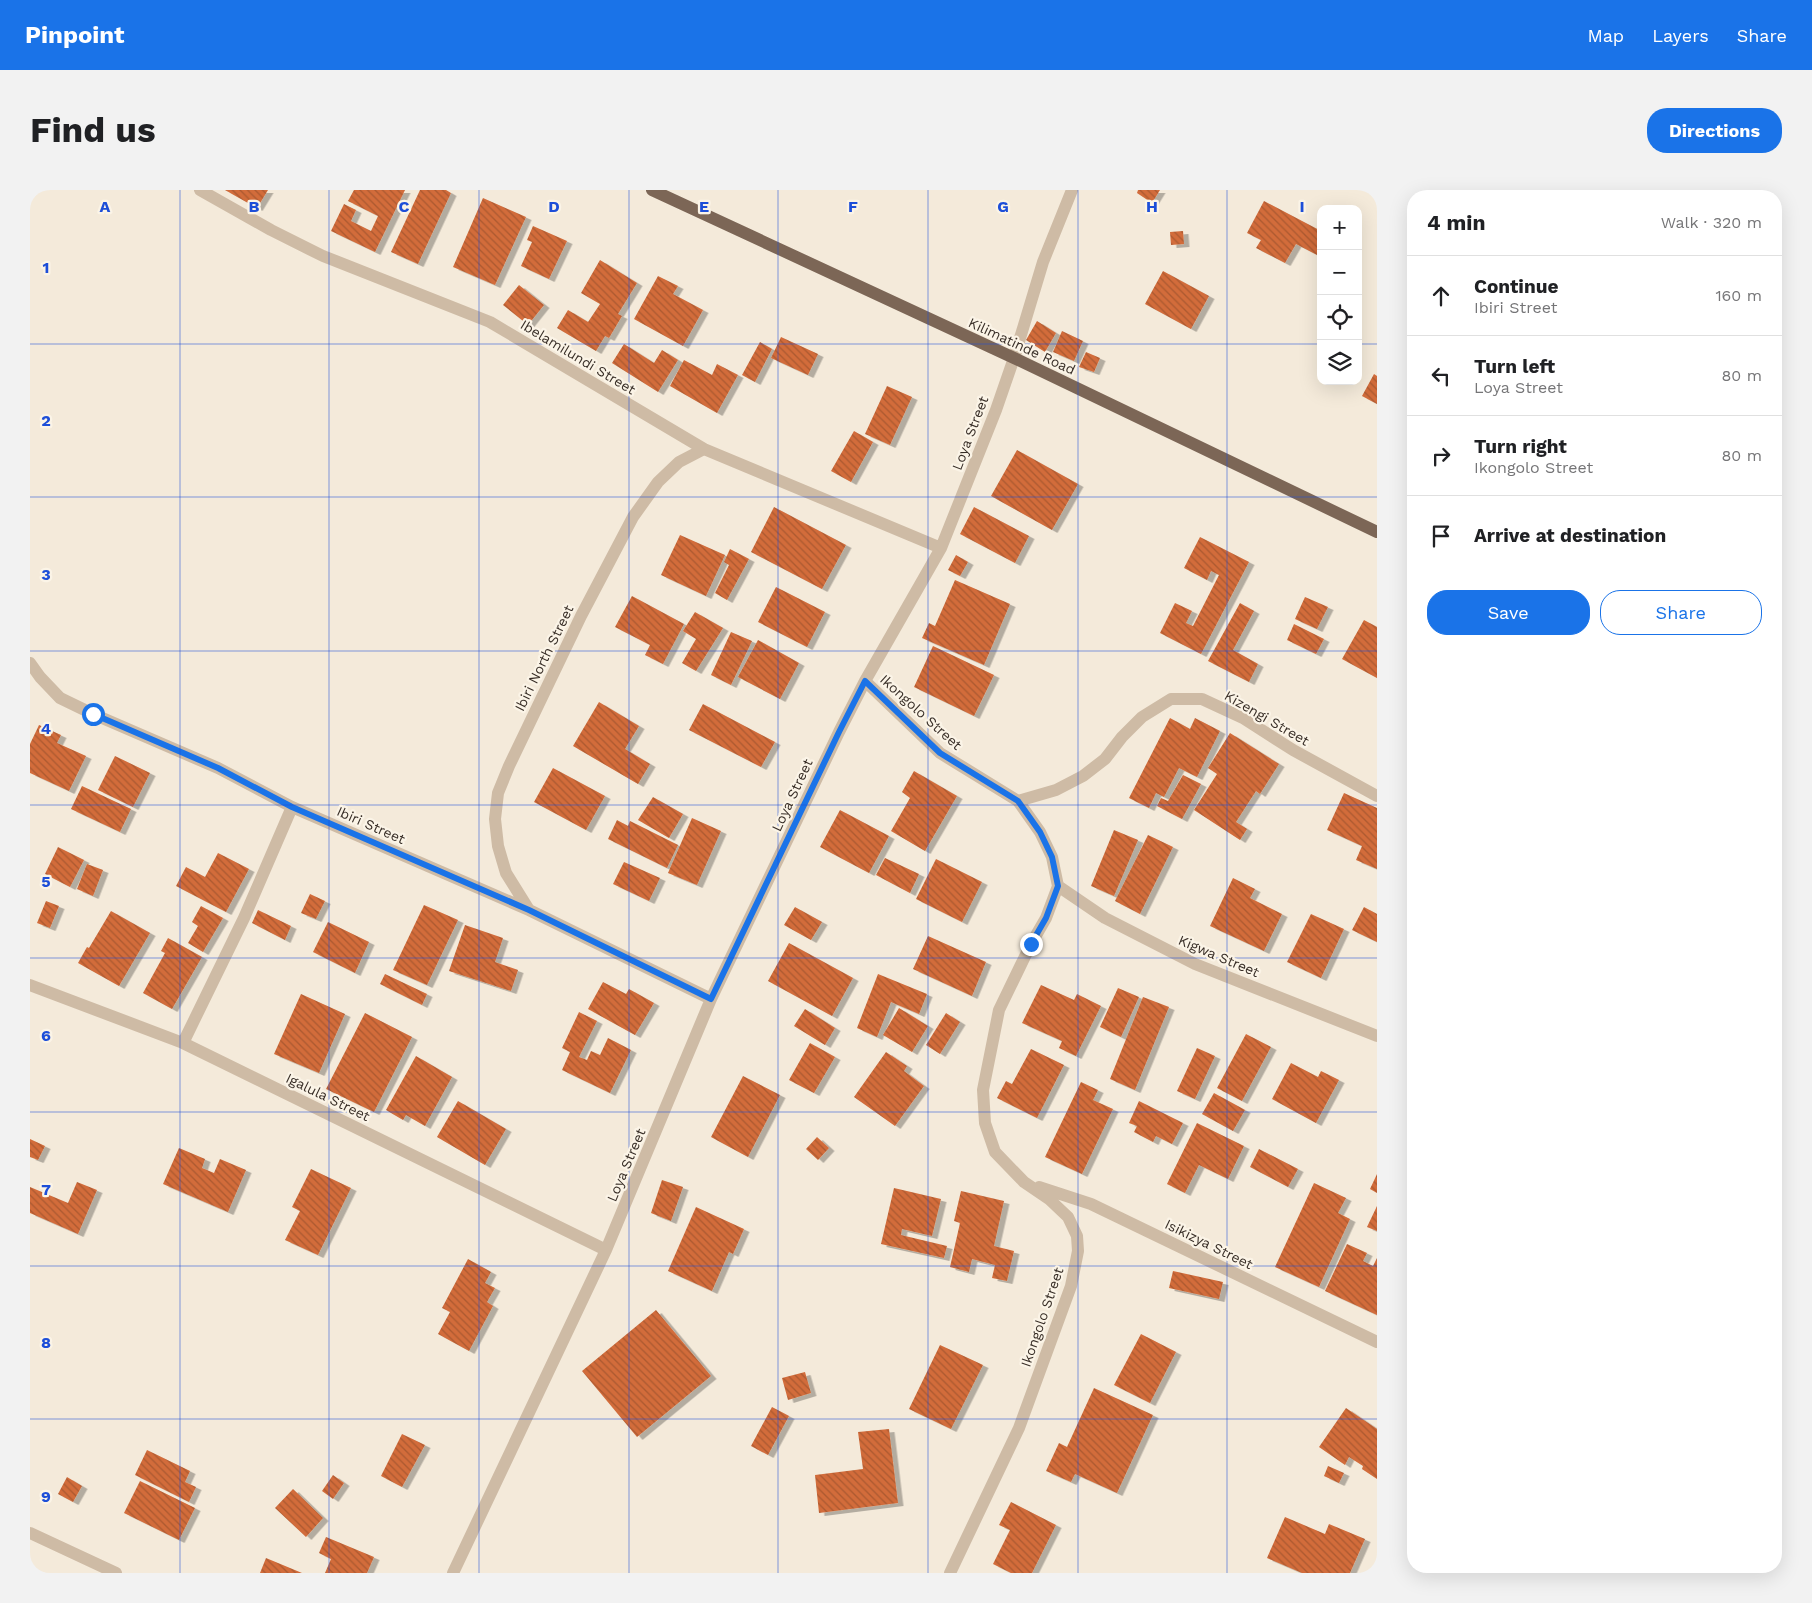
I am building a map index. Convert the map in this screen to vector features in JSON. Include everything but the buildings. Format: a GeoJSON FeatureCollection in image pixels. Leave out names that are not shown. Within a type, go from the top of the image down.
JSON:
{"type":"FeatureCollection","features":[{"type":"Feature","properties":{"kind":"main road","name":"Kilimatinde Road"},"geometry":{"type":"LineString","coordinates":[[652,190],[1014,358],[1377,532]]}},
{"type":"Feature","properties":{"kind":"street","name":"Ibelamilundi Street"},"geometry":{"type":"LineString","coordinates":[[200,190],[271,230],[323,256],[490,322],[704,449],[941,548]]}},
{"type":"Feature","properties":{"kind":"street","name":"Loya Street"},"geometry":{"type":"LineString","coordinates":[[453,1573],[606,1250],[711,999],[865,681],[941,548],[996,410],[1043,262],[1072,190]]}},
{"type":"Feature","properties":{"kind":"street","name":"Ibiri North Street"},"geometry":{"type":"LineString","coordinates":[[529,910],[506,873],[498,846],[495,820],[498,793],[577,624],[633,517],[658,482],[679,462],[704,449]]}},
{"type":"Feature","properties":{"kind":"street","name":"Ibiri Street"},"geometry":{"type":"LineString","coordinates":[[30,663],[60,698],[218,768],[292,807],[529,910],[711,999]]}},
{"type":"Feature","properties":{"kind":"street","name":"Ikongolo Street"},"geometry":{"type":"LineString","coordinates":[[865,681],[940,753],[1018,801],[1040,832],[1052,857],[1058,886],[1046,918],[1031,944],[999,1010],[983,1090],[985,1123],[995,1152],[1024,1182],[1049,1199],[1068,1217],[1077,1236],[1078,1251],[1071,1286],[1019,1428],[950,1573]]}},
{"type":"Feature","properties":{"kind":"street","name":"Kizengi Street"},"geometry":{"type":"LineString","coordinates":[[1018,801],[1056,790],[1083,776],[1105,759],[1122,737],[1142,717],[1171,700],[1202,700],[1242,718],[1293,750],[1377,796]]}},
{"type":"Feature","properties":{"kind":"street"},"geometry":{"type":"LineString","coordinates":[[183,1043],[244,918],[292,807]]}},
{"type":"Feature","properties":{"kind":"street","name":"Kigwa Street"},"geometry":{"type":"LineString","coordinates":[[1058,886],[1105,918],[1194,964],[1377,1036]]}},
{"type":"Feature","properties":{"kind":"street","name":"Igalula Street"},"geometry":{"type":"LineString","coordinates":[[30,985],[183,1043],[606,1250]]}},
{"type":"Feature","properties":{"kind":"street","name":"Isikizya Street"},"geometry":{"type":"LineString","coordinates":[[1024,1182],[1092,1204],[1377,1342]]}},
{"type":"Feature","properties":{"kind":"street"},"geometry":{"type":"LineString","coordinates":[[30,1532],[116,1573]]}},
{"type":"Feature","properties":{"kind":"route"},"geometry":{"type":"LineString","coordinates":[[93,714],[218,768],[292,807],[529,910],[711,999],[865,681],[940,753],[1018,801],[1040,832],[1052,857],[1058,886],[1046,918],[1031,944]]}}]}
